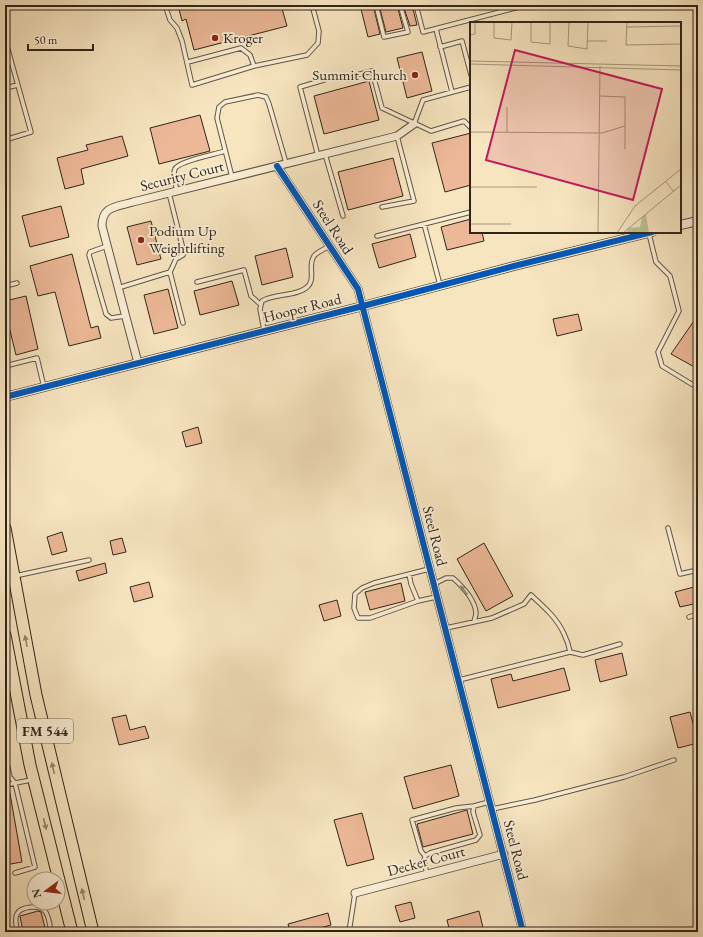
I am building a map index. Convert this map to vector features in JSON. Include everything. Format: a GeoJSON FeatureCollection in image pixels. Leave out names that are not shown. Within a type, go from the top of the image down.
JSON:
{"type":"FeatureCollection","features":[{"type":"Feature","properties":{"kind":"main road","name":"FM 544"},"geometry":{"type":"LineString","coordinates":[[5,528],[9,575],[93,932]]}},
{"type":"Feature","properties":{"kind":"main road","name":"FM 544"},"geometry":{"type":"LineString","coordinates":[[5,635],[34,780],[72,932]]}},
{"type":"Feature","properties":{"kind":"street","name":"Security Court"},"geometry":{"type":"LineString","coordinates":[[138,363],[102,226],[102,218],[105,212],[111,208],[397,136],[414,124]]}},
{"type":"Feature","properties":{"kind":"street","name":"Steel Road"},"geometry":{"type":"LineString","coordinates":[[278,166],[358,289],[523,932]]}},
{"type":"Feature","properties":{"kind":"street"},"geometry":{"type":"LineString","coordinates":[[681,225],[698,221]]}},
{"type":"Feature","properties":{"kind":"street","name":"Hooper Road"},"geometry":{"type":"LineString","coordinates":[[5,396],[646,233]]}},
{"type":"Feature","properties":{"kind":"street","name":"Decker Court"},"geometry":{"type":"LineString","coordinates":[[355,893],[504,854]]}},
{"type":"Feature","properties":{"kind":"lane"},"geometry":{"type":"LineString","coordinates":[[165,5],[170,20],[177,28],[188,62],[192,85],[254,66],[307,55],[318,43],[319,31],[312,5]]}},
{"type":"Feature","properties":{"kind":"lane"},"geometry":{"type":"LineString","coordinates":[[376,5],[384,38],[408,32],[400,5]]}},
{"type":"Feature","properties":{"kind":"lane"},"geometry":{"type":"LineString","coordinates":[[416,5],[423,32],[527,5]]}},
{"type":"Feature","properties":{"kind":"lane"},"geometry":{"type":"LineString","coordinates":[[436,29],[452,92]]}},
{"type":"Feature","properties":{"kind":"lane"},"geometry":{"type":"LineString","coordinates":[[5,39],[31,132],[5,140]]}},
{"type":"Feature","properties":{"kind":"lane"},"geometry":{"type":"LineString","coordinates":[[440,47],[462,41],[470,71]]}},
{"type":"Feature","properties":{"kind":"lane"},"geometry":{"type":"LineString","coordinates":[[188,62],[241,48],[250,55],[254,66]]}},
{"type":"Feature","properties":{"kind":"lane"},"geometry":{"type":"LineString","coordinates":[[349,77],[372,71],[382,108],[414,124],[431,130],[464,121],[470,127]]}},
{"type":"Feature","properties":{"kind":"lane"},"geometry":{"type":"LineString","coordinates":[[324,80],[300,87],[343,216]]}},
{"type":"Feature","properties":{"kind":"lane"},"geometry":{"type":"LineString","coordinates":[[5,88],[18,85]]}},
{"type":"Feature","properties":{"kind":"lane"},"geometry":{"type":"LineString","coordinates":[[414,124],[423,100],[470,87]]}},
{"type":"Feature","properties":{"kind":"lane"},"geometry":{"type":"LineString","coordinates":[[232,177],[217,118],[219,107],[225,102],[258,95],[266,97],[270,104],[286,164]]}},
{"type":"Feature","properties":{"kind":"lane"},"geometry":{"type":"LineString","coordinates":[[382,207],[414,200],[397,136]]}},
{"type":"Feature","properties":{"kind":"lane"},"geometry":{"type":"LineString","coordinates":[[177,191],[174,169],[177,166],[184,162],[225,151]]}},
{"type":"Feature","properties":{"kind":"lane"},"geometry":{"type":"LineString","coordinates":[[169,193],[184,253],[176,259],[170,272],[183,323]]}},
{"type":"Feature","properties":{"kind":"lane"},"geometry":{"type":"LineString","coordinates":[[377,236],[470,212]]}},
{"type":"Feature","properties":{"kind":"lane"},"geometry":{"type":"LineString","coordinates":[[424,224],[440,286]]}},
{"type":"Feature","properties":{"kind":"lane"},"geometry":{"type":"LineString","coordinates":[[650,233],[656,262],[670,276],[679,311],[658,352],[662,366],[698,388]]}},
{"type":"Feature","properties":{"kind":"lane"},"geometry":{"type":"LineString","coordinates":[[264,330],[260,316],[260,304],[262,301],[307,288],[312,279],[312,261],[314,255],[330,245]]}},
{"type":"Feature","properties":{"kind":"lane"},"geometry":{"type":"LineString","coordinates":[[107,246],[90,252],[89,255],[106,314],[111,318],[125,316]]}},
{"type":"Feature","properties":{"kind":"lane"},"geometry":{"type":"LineString","coordinates":[[197,282],[244,270],[251,296],[260,304]]}},
{"type":"Feature","properties":{"kind":"lane"},"geometry":{"type":"LineString","coordinates":[[118,288],[170,272]]}},
{"type":"Feature","properties":{"kind":"lane"},"geometry":{"type":"LineString","coordinates":[[5,286],[17,283]]}},
{"type":"Feature","properties":{"kind":"lane"},"geometry":{"type":"LineString","coordinates":[[5,366],[37,358],[44,387]]}},
{"type":"Feature","properties":{"kind":"lane"},"geometry":{"type":"LineString","coordinates":[[668,528],[680,574],[698,570]]}},
{"type":"Feature","properties":{"kind":"lane"},"geometry":{"type":"LineString","coordinates":[[9,575],[89,560]]}},
{"type":"Feature","properties":{"kind":"lane"},"geometry":{"type":"LineString","coordinates":[[430,569],[362,588],[355,594],[354,608],[358,618],[370,618],[418,601],[438,596]]}},
{"type":"Feature","properties":{"kind":"lane"},"geometry":{"type":"LineString","coordinates":[[409,574],[411,584],[418,601]]}},
{"type":"Feature","properties":{"kind":"lane"},"geometry":{"type":"LineString","coordinates":[[434,584],[446,578],[453,578],[461,585],[471,598],[476,612],[474,622]]}},
{"type":"Feature","properties":{"kind":"lane"},"geometry":{"type":"LineString","coordinates":[[446,628],[492,618],[524,604],[531,595],[555,619],[564,633],[570,652]]}},
{"type":"Feature","properties":{"kind":"lane"},"geometry":{"type":"LineString","coordinates":[[689,617],[698,614]]}},
{"type":"Feature","properties":{"kind":"lane"},"geometry":{"type":"LineString","coordinates":[[459,680],[570,652],[583,655],[620,644]]}},
{"type":"Feature","properties":{"kind":"lane"},"geometry":{"type":"LineString","coordinates":[[5,754],[10,777],[16,784],[35,867],[15,873]]}},
{"type":"Feature","properties":{"kind":"lane"},"geometry":{"type":"LineString","coordinates":[[427,874],[424,861],[425,856],[421,851],[412,820],[456,808],[491,806],[535,800],[624,777],[674,760]]}},
{"type":"Feature","properties":{"kind":"lane"},"geometry":{"type":"LineString","coordinates":[[5,785],[34,780]]}},
{"type":"Feature","properties":{"kind":"lane"},"geometry":{"type":"LineString","coordinates":[[425,856],[430,853],[476,840],[480,835],[473,812],[474,806]]}},
{"type":"Feature","properties":{"kind":"lane"},"geometry":{"type":"LineString","coordinates":[[349,932],[355,893]]}},
{"type":"Feature","properties":{"kind":"lane"},"geometry":{"type":"LineString","coordinates":[[17,932],[16,919],[18,912],[30,907],[41,908],[46,912],[51,932]]}},
{"type":"Feature","properties":{"kind":"building","name":"Kroger"},"geometry":{"type":"Polygon","coordinates":[[[178,5],[281,5],[287,26],[194,50],[186,19],[182,21],[178,5]]]}},
{"type":"Feature","properties":{"kind":"building"},"geometry":{"type":"Polygon","coordinates":[[[360,5],[373,5],[380,34],[368,37],[360,5]]]}},
{"type":"Feature","properties":{"kind":"building"},"geometry":{"type":"Polygon","coordinates":[[[379,5],[397,5],[403,28],[386,32],[379,5]]]}},
{"type":"Feature","properties":{"kind":"building"},"geometry":{"type":"Polygon","coordinates":[[[403,5],[412,5],[417,25],[410,26],[403,5]]]}},
{"type":"Feature","properties":{"kind":"building","name":"Summit Church"},"geometry":{"type":"Polygon","coordinates":[[[422,52],[432,91],[407,98],[397,58],[422,52]]]}},
{"type":"Feature","properties":{"kind":"building"},"geometry":{"type":"Polygon","coordinates":[[[369,81],[379,120],[324,134],[314,96],[369,81]]]}},
{"type":"Feature","properties":{"kind":"building"},"geometry":{"type":"Polygon","coordinates":[[[200,115],[210,151],[159,164],[150,128],[200,115]]]}},
{"type":"Feature","properties":{"kind":"building"},"geometry":{"type":"Polygon","coordinates":[[[470,133],[470,185],[445,192],[432,143],[470,133]]]}},
{"type":"Feature","properties":{"kind":"building"},"geometry":{"type":"Polygon","coordinates":[[[122,136],[128,156],[81,169],[84,184],[65,189],[57,158],[88,150],[86,145],[122,136]]]}},
{"type":"Feature","properties":{"kind":"building"},"geometry":{"type":"Polygon","coordinates":[[[393,158],[403,196],[348,210],[338,172],[393,158]]]}},
{"type":"Feature","properties":{"kind":"building"},"geometry":{"type":"Polygon","coordinates":[[[61,206],[69,237],[30,247],[22,216],[61,206]]]}},
{"type":"Feature","properties":{"kind":"building"},"geometry":{"type":"Polygon","coordinates":[[[470,219],[470,233],[482,233],[484,241],[447,250],[441,227],[470,219]]]}},
{"type":"Feature","properties":{"kind":"building"},"geometry":{"type":"Polygon","coordinates":[[[151,221],[161,259],[137,265],[127,227],[151,221]]]}},
{"type":"Feature","properties":{"kind":"building"},"geometry":{"type":"Polygon","coordinates":[[[410,234],[416,257],[379,268],[372,244],[410,234]]]}},
{"type":"Feature","properties":{"kind":"building"},"geometry":{"type":"Polygon","coordinates":[[[286,248],[293,277],[262,285],[255,256],[286,248]]]}},
{"type":"Feature","properties":{"kind":"building"},"geometry":{"type":"Polygon","coordinates":[[[72,254],[91,328],[98,326],[101,338],[69,346],[55,292],[38,296],[30,266],[72,254]]]}},
{"type":"Feature","properties":{"kind":"building"},"geometry":{"type":"Polygon","coordinates":[[[232,281],[239,305],[200,315],[194,291],[232,281]]]}},
{"type":"Feature","properties":{"kind":"building"},"geometry":{"type":"Polygon","coordinates":[[[168,289],[178,328],[154,334],[144,295],[168,289]]]}},
{"type":"Feature","properties":{"kind":"building"},"geometry":{"type":"Polygon","coordinates":[[[26,296],[38,349],[16,355],[5,310],[5,301],[26,296]]]}},
{"type":"Feature","properties":{"kind":"building"},"geometry":{"type":"Polygon","coordinates":[[[578,314],[582,330],[557,336],[553,319],[578,314]]]}},
{"type":"Feature","properties":{"kind":"building"},"geometry":{"type":"Polygon","coordinates":[[[698,315],[698,369],[671,354],[698,315]]]}},
{"type":"Feature","properties":{"kind":"building"},"geometry":{"type":"Polygon","coordinates":[[[198,427],[202,443],[186,447],[182,432],[198,427]]]}},
{"type":"Feature","properties":{"kind":"building"},"geometry":{"type":"Polygon","coordinates":[[[62,532],[67,551],[52,555],[47,537],[62,532]]]}},
{"type":"Feature","properties":{"kind":"building"},"geometry":{"type":"Polygon","coordinates":[[[122,538],[126,552],[113,555],[110,541],[122,538]]]}},
{"type":"Feature","properties":{"kind":"building"},"geometry":{"type":"Polygon","coordinates":[[[484,543],[513,596],[486,611],[457,559],[484,543]]]}},
{"type":"Feature","properties":{"kind":"building"},"geometry":{"type":"Polygon","coordinates":[[[105,563],[107,573],[79,581],[76,571],[105,563]]]}},
{"type":"Feature","properties":{"kind":"building"},"geometry":{"type":"Polygon","coordinates":[[[149,582],[153,597],[134,602],[130,587],[149,582]]]}},
{"type":"Feature","properties":{"kind":"building"},"geometry":{"type":"Polygon","coordinates":[[[401,583],[405,601],[370,610],[365,592],[401,583]]]}},
{"type":"Feature","properties":{"kind":"building"},"geometry":{"type":"Polygon","coordinates":[[[698,586],[698,603],[680,607],[675,592],[698,586]]]}},
{"type":"Feature","properties":{"kind":"building"},"geometry":{"type":"Polygon","coordinates":[[[337,600],[341,616],[324,621],[319,605],[337,600]]]}},
{"type":"Feature","properties":{"kind":"building"},"geometry":{"type":"Polygon","coordinates":[[[622,653],[627,675],[600,682],[595,660],[622,653]]]}},
{"type":"Feature","properties":{"kind":"building"},"geometry":{"type":"Polygon","coordinates":[[[564,668],[570,690],[498,708],[491,679],[511,674],[513,681],[564,668]]]}},
{"type":"Feature","properties":{"kind":"building"},"geometry":{"type":"Polygon","coordinates":[[[690,712],[698,743],[678,748],[670,717],[690,712]]]}},
{"type":"Feature","properties":{"kind":"building"},"geometry":{"type":"Polygon","coordinates":[[[126,715],[130,730],[145,726],[149,738],[119,745],[112,718],[126,715]]]}},
{"type":"Feature","properties":{"kind":"building"},"geometry":{"type":"Polygon","coordinates":[[[451,765],[459,796],[413,809],[404,777],[451,765]]]}},
{"type":"Feature","properties":{"kind":"building"},"geometry":{"type":"Polygon","coordinates":[[[5,788],[9,788],[22,862],[5,865],[5,788]]]}},
{"type":"Feature","properties":{"kind":"building"},"geometry":{"type":"Polygon","coordinates":[[[467,810],[473,834],[423,847],[417,824],[467,810]]]}},
{"type":"Feature","properties":{"kind":"building"},"geometry":{"type":"Polygon","coordinates":[[[362,813],[374,859],[347,866],[334,820],[362,813]]]}},
{"type":"Feature","properties":{"kind":"building"},"geometry":{"type":"Polygon","coordinates":[[[411,902],[415,918],[400,922],[395,906],[411,902]]]}},
{"type":"Feature","properties":{"kind":"building"},"geometry":{"type":"Polygon","coordinates":[[[38,911],[41,912],[46,932],[23,932],[20,916],[38,911]]]}},
{"type":"Feature","properties":{"kind":"building"},"geometry":{"type":"Polygon","coordinates":[[[479,911],[484,932],[450,932],[447,920],[479,911]]]}},
{"type":"Feature","properties":{"kind":"building"},"geometry":{"type":"Polygon","coordinates":[[[328,913],[331,925],[305,932],[290,932],[288,924],[328,913]]]}},
{"type":"Feature","properties":{"kind":"cycle path"},"geometry":{"type":"LineString","coordinates":[[277,166],[358,289],[523,932]]}},
{"type":"Feature","properties":{"kind":"cycle path"},"geometry":{"type":"LineString","coordinates":[[5,397],[648,233]]}},
{"type":"Feature","properties":{"kind":"place","name":"Kroger"},"geometry":{"type":"Point","coordinates":[215,38]}},
{"type":"Feature","properties":{"kind":"place","name":"Summit Church"},"geometry":{"type":"Point","coordinates":[415,75]}},
{"type":"Feature","properties":{"kind":"place","name":"Podium Up Weightlifting"},"geometry":{"type":"Point","coordinates":[141,240]}}]}
